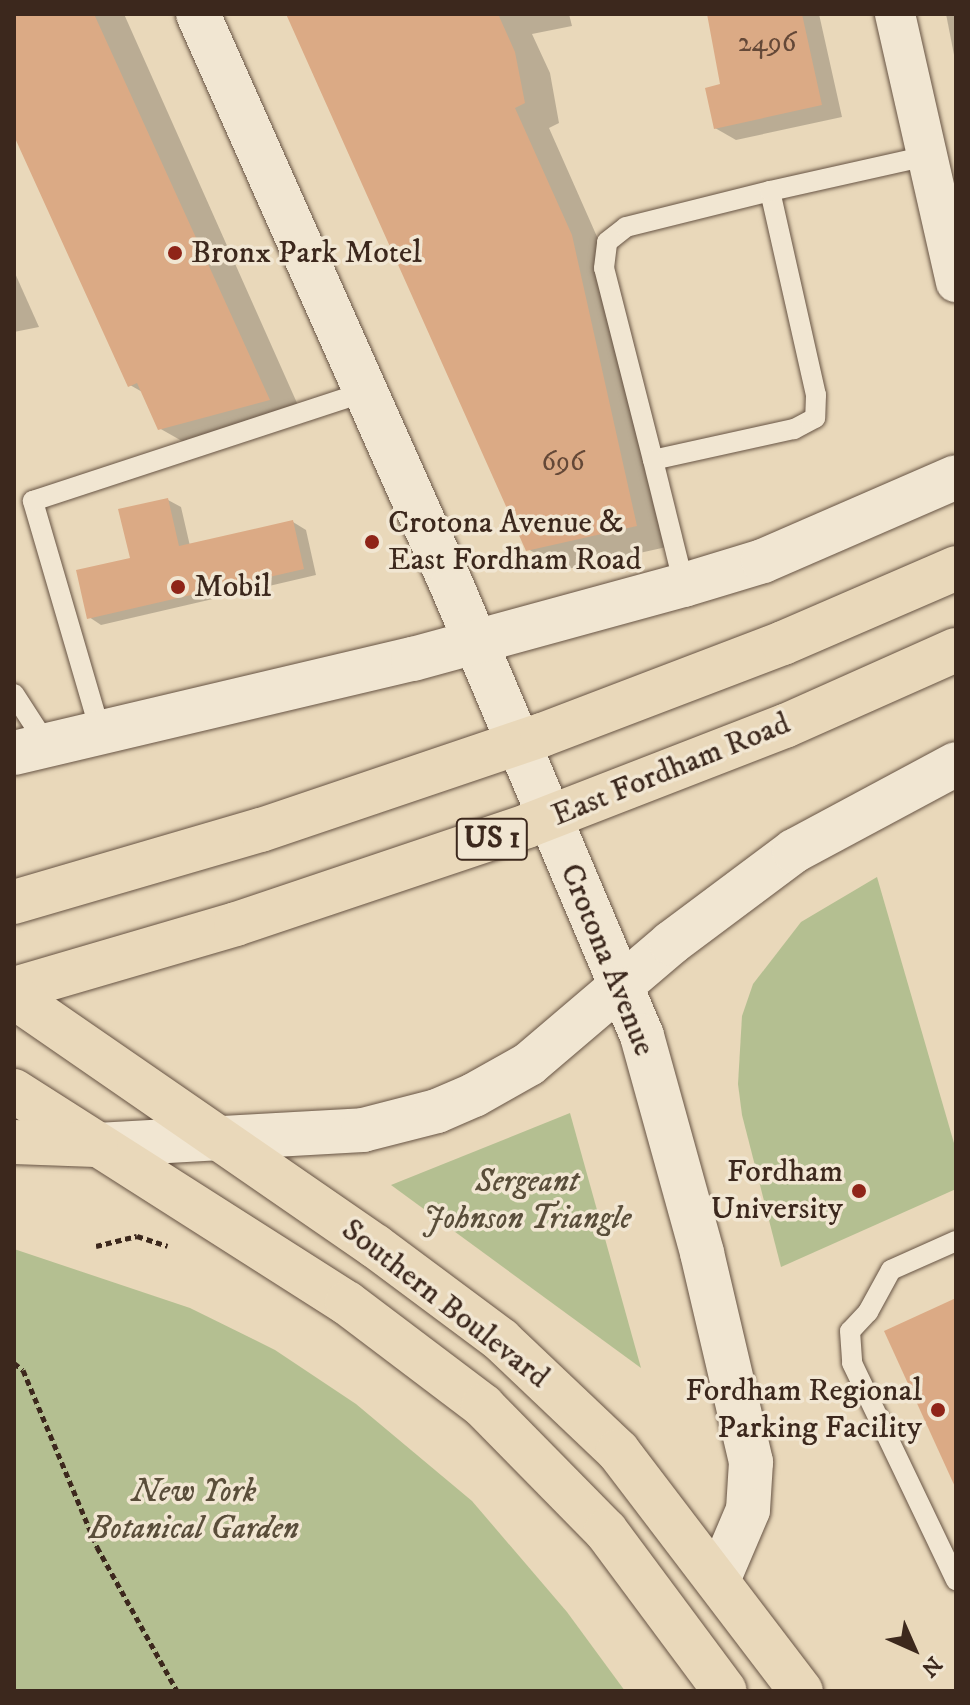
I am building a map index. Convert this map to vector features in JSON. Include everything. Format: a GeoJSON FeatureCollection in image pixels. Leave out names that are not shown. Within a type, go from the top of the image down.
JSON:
{"type":"FeatureCollection","features":[{"type":"Feature","properties":{"kind":"main road","name":"US 1"},"geometry":{"type":"LineString","coordinates":[[14,902],[261,830],[542,735],[783,643],[956,568]]}},
{"type":"Feature","properties":{"kind":"main road","name":"East Fordham Road"},"geometry":{"type":"LineString","coordinates":[[14,989],[251,920],[527,826],[785,726],[956,650]]}},
{"type":"Feature","properties":{"kind":"main road","name":"Southern Boulevard"},"geometry":{"type":"LineString","coordinates":[[14,997],[431,1286],[553,1386],[618,1451],[719,1578],[801,1691]]}},
{"type":"Feature","properties":{"kind":"main road","name":"Southern Boulevard"},"geometry":{"type":"LineString","coordinates":[[14,1091],[347,1303],[483,1406],[606,1531],[725,1691]]}},
{"type":"Feature","properties":{"kind":"main road"},"geometry":{"type":"LineString","coordinates":[[14,1142],[97,1145]]}},
{"type":"Feature","properties":{"kind":"street","name":"Crotona Avenue"},"geometry":{"type":"LineString","coordinates":[[198,14],[476,640],[621,985],[657,1089],[751,1462],[748,1510],[719,1578]]}},
{"type":"Feature","properties":{"kind":"street"},"geometry":{"type":"LineString","coordinates":[[895,14],[956,282]]}},
{"type":"Feature","properties":{"kind":"street"},"geometry":{"type":"LineString","coordinates":[[30,749],[476,640],[684,585],[763,561],[956,477]]}},
{"type":"Feature","properties":{"kind":"street"},"geometry":{"type":"LineString","coordinates":[[97,1145],[222,1141],[363,1130],[437,1111],[529,1064],[621,985],[794,851],[956,764]]}},
{"type":"Feature","properties":{"kind":"lane"},"geometry":{"type":"LineString","coordinates":[[684,585],[604,268],[607,242],[626,227],[927,156]]}},
{"type":"Feature","properties":{"kind":"lane"},"geometry":{"type":"LineString","coordinates":[[653,460],[794,429],[815,418],[816,395],[770,191]]}},
{"type":"Feature","properties":{"kind":"lane"},"geometry":{"type":"LineString","coordinates":[[101,734],[33,501],[364,392]]}},
{"type":"Feature","properties":{"kind":"lane"},"geometry":{"type":"LineString","coordinates":[[14,694],[30,749]]}},
{"type":"Feature","properties":{"kind":"lane"},"geometry":{"type":"LineString","coordinates":[[956,1241],[891,1270],[850,1331],[852,1363],[956,1580]]}},
{"type":"Feature","properties":{"kind":"path"},"geometry":{"type":"LineString","coordinates":[[14,1363],[23,1370],[97,1547],[177,1691]]}},
{"type":"Feature","properties":{"kind":"green space"},"geometry":{"type":"Polygon","coordinates":[[[877,877],[956,1150],[956,1189],[781,1267],[742,1115],[738,1084],[742,1016],[753,984],[801,922],[877,877]]]}},
{"type":"Feature","properties":{"kind":"green space","name":"Sergeant Johnson Triangle"},"geometry":{"type":"Polygon","coordinates":[[[570,1113],[641,1368],[391,1185],[570,1113]]]}},
{"type":"Feature","properties":{"kind":"green space","name":"New York Botanical Garden"},"geometry":{"type":"Polygon","coordinates":[[[14,1249],[190,1308],[275,1350],[356,1404],[472,1501],[567,1612],[625,1691],[14,1691],[14,1249]]]}},
{"type":"Feature","properties":{"kind":"building"},"geometry":{"type":"Polygon","coordinates":[[[14,14],[94,14],[270,400],[158,430],[137,383],[128,387],[14,136],[14,14]]]}},
{"type":"Feature","properties":{"kind":"building"},"geometry":{"type":"Polygon","coordinates":[[[286,14],[498,14],[515,52],[525,103],[515,108],[572,235],[637,526],[526,551],[286,14]]]}},
{"type":"Feature","properties":{"kind":"building"},"geometry":{"type":"Polygon","coordinates":[[[707,14],[802,14],[822,105],[714,129],[705,88],[720,84],[707,14]]]}},
{"type":"Feature","properties":{"kind":"building"},"geometry":{"type":"Polygon","coordinates":[[[168,498],[179,546],[293,520],[304,569],[87,619],[76,570],[130,558],[118,509],[168,498]]]}},
{"type":"Feature","properties":{"kind":"building","name":"Fordham Regional Parking Facility"},"geometry":{"type":"Polygon","coordinates":[[[956,1298],[956,1489],[884,1331],[956,1298]]]}},
{"type":"Feature","properties":{"kind":"place","name":"Bronx Park Motel"},"geometry":{"type":"Point","coordinates":[175,253]}},
{"type":"Feature","properties":{"kind":"place","name":"Crotona Avenue & East Fordham Road"},"geometry":{"type":"Point","coordinates":[372,542]}},
{"type":"Feature","properties":{"kind":"place","name":"Mobil"},"geometry":{"type":"Point","coordinates":[178,587]}},
{"type":"Feature","properties":{"kind":"place","name":"Fordham University"},"geometry":{"type":"Point","coordinates":[859,1191]}},
{"type":"Feature","properties":{"kind":"place","name":"Fordham Regional Parking Facility"},"geometry":{"type":"Point","coordinates":[938,1410]}}]}
